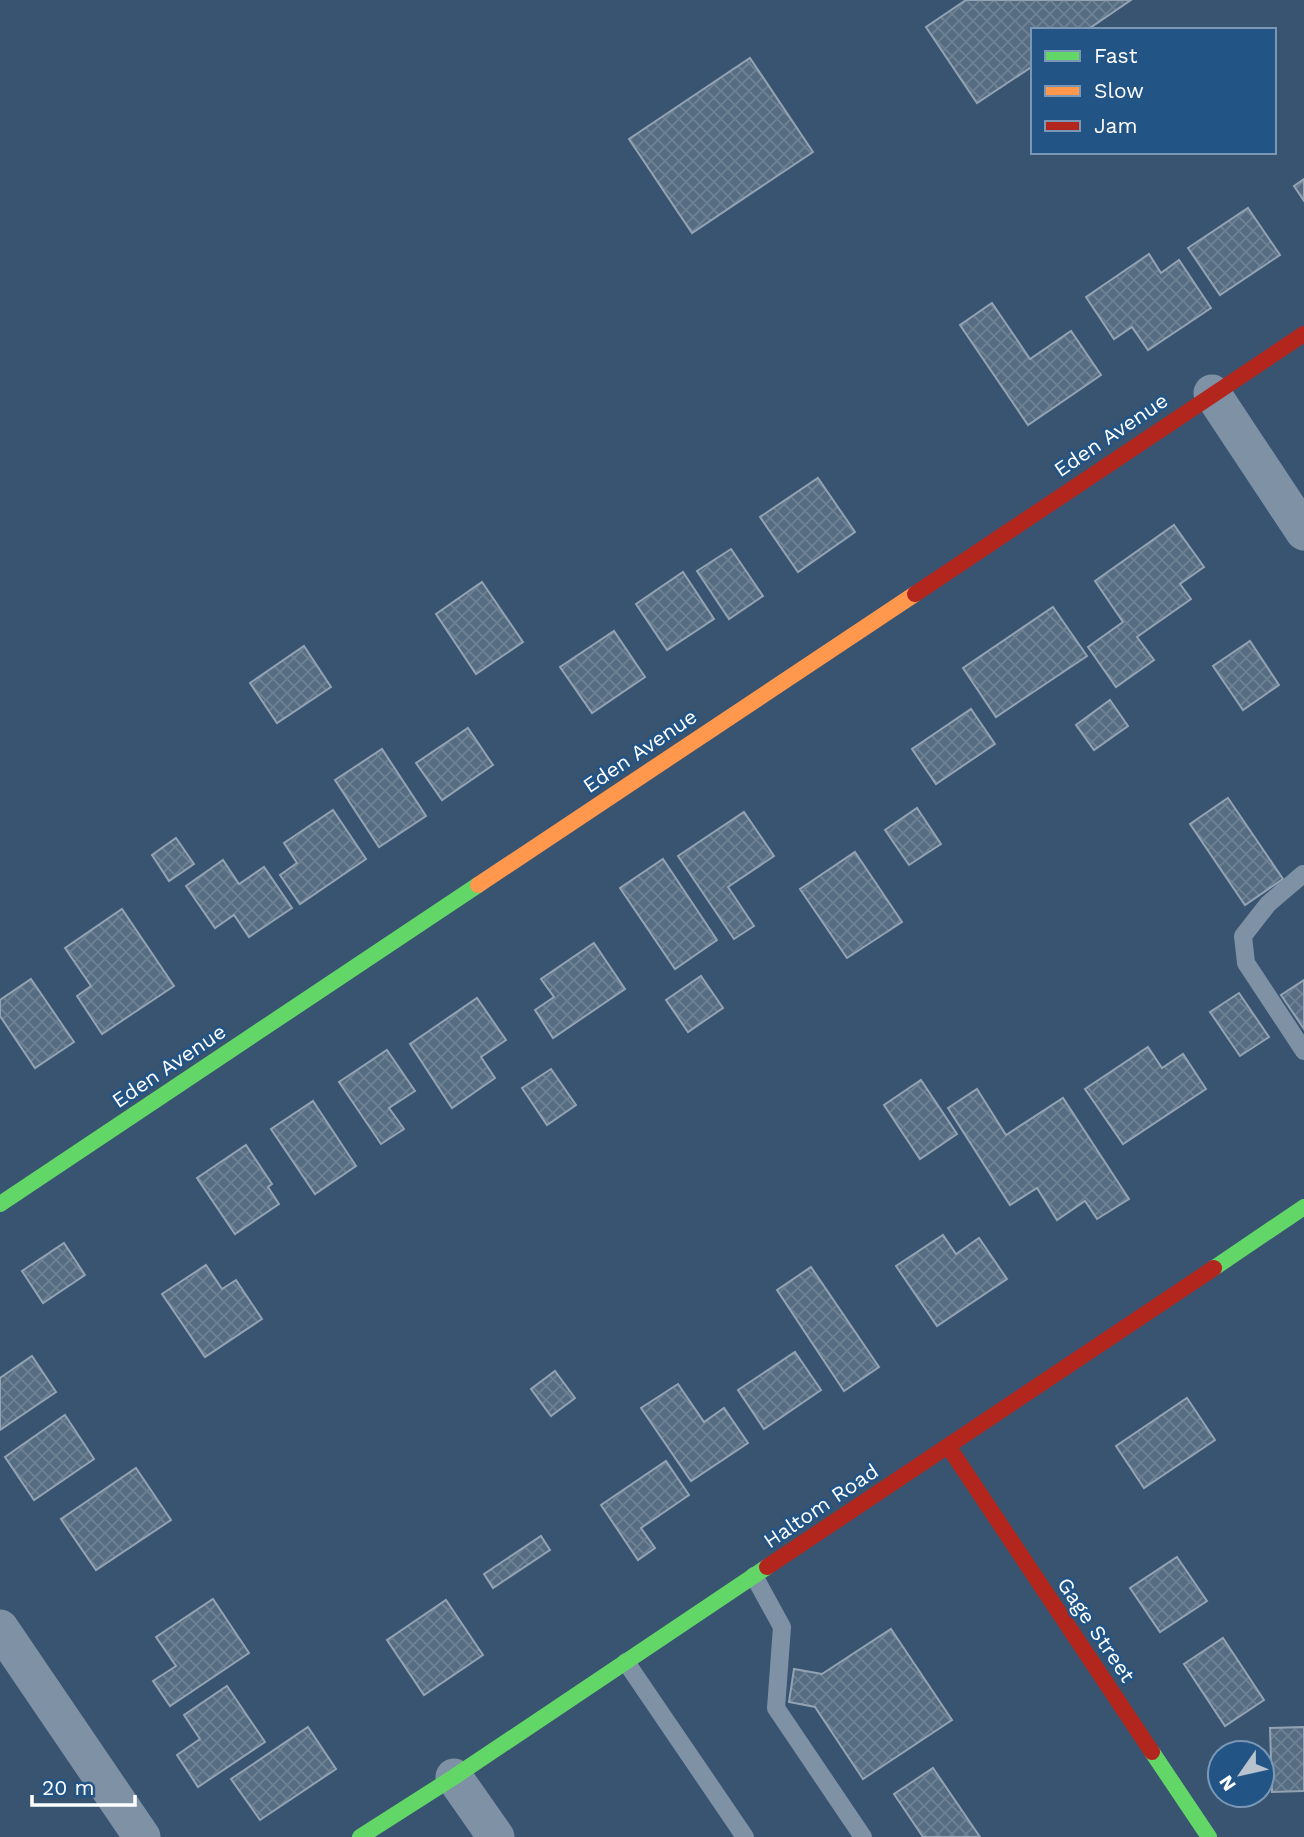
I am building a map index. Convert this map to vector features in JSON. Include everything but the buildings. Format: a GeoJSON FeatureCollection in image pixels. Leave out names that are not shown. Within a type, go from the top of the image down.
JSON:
{"type":"FeatureCollection","features":[{"type":"Feature","properties":{"kind":"street","name":"Eden Avenue"},"geometry":{"type":"LineString","coordinates":[[0,1204],[1304,334]]}},
{"type":"Feature","properties":{"kind":"street"},"geometry":{"type":"LineString","coordinates":[[1212,393],[1304,532]]}},
{"type":"Feature","properties":{"kind":"street","name":"Haltom Road"},"geometry":{"type":"LineString","coordinates":[[360,1837],[454,1777],[1304,1207]]}},
{"type":"Feature","properties":{"kind":"street","name":"Gage Street"},"geometry":{"type":"LineString","coordinates":[[948,1447],[1209,1837]]}},
{"type":"Feature","properties":{"kind":"street"},"geometry":{"type":"LineString","coordinates":[[0,1628],[142,1837]]}},
{"type":"Feature","properties":{"kind":"street"},"geometry":{"type":"LineString","coordinates":[[454,1777],[496,1837]]}},
{"type":"Feature","properties":{"kind":"lane"},"geometry":{"type":"LineString","coordinates":[[1303,874],[1268,904],[1243,936],[1245,962],[1304,1051]]}},
{"type":"Feature","properties":{"kind":"lane"},"geometry":{"type":"LineString","coordinates":[[754,1576],[782,1627],[776,1708],[863,1837]]}},
{"type":"Feature","properties":{"kind":"lane"},"geometry":{"type":"LineString","coordinates":[[626,1662],[745,1837]]}},
{"type":"Feature","properties":{"kind":"traffic: fast"},"geometry":{"type":"LineString","coordinates":[[0,1204],[478,885]]}},
{"type":"Feature","properties":{"kind":"traffic: fast"},"geometry":{"type":"LineString","coordinates":[[1214,1268],[1304,1207]]}},
{"type":"Feature","properties":{"kind":"traffic: fast"},"geometry":{"type":"LineString","coordinates":[[360,1837],[767,1567]]}},
{"type":"Feature","properties":{"kind":"traffic: fast"},"geometry":{"type":"LineString","coordinates":[[1152,1752],[1209,1837]]}},
{"type":"Feature","properties":{"kind":"traffic: slow"},"geometry":{"type":"LineString","coordinates":[[478,885],[915,594]]}},
{"type":"Feature","properties":{"kind":"traffic: jam"},"geometry":{"type":"LineString","coordinates":[[915,594],[1304,334]]}},
{"type":"Feature","properties":{"kind":"traffic: jam"},"geometry":{"type":"LineString","coordinates":[[767,1567],[1214,1268]]}},
{"type":"Feature","properties":{"kind":"traffic: jam"},"geometry":{"type":"LineString","coordinates":[[948,1446],[1152,1752]]}}]}
